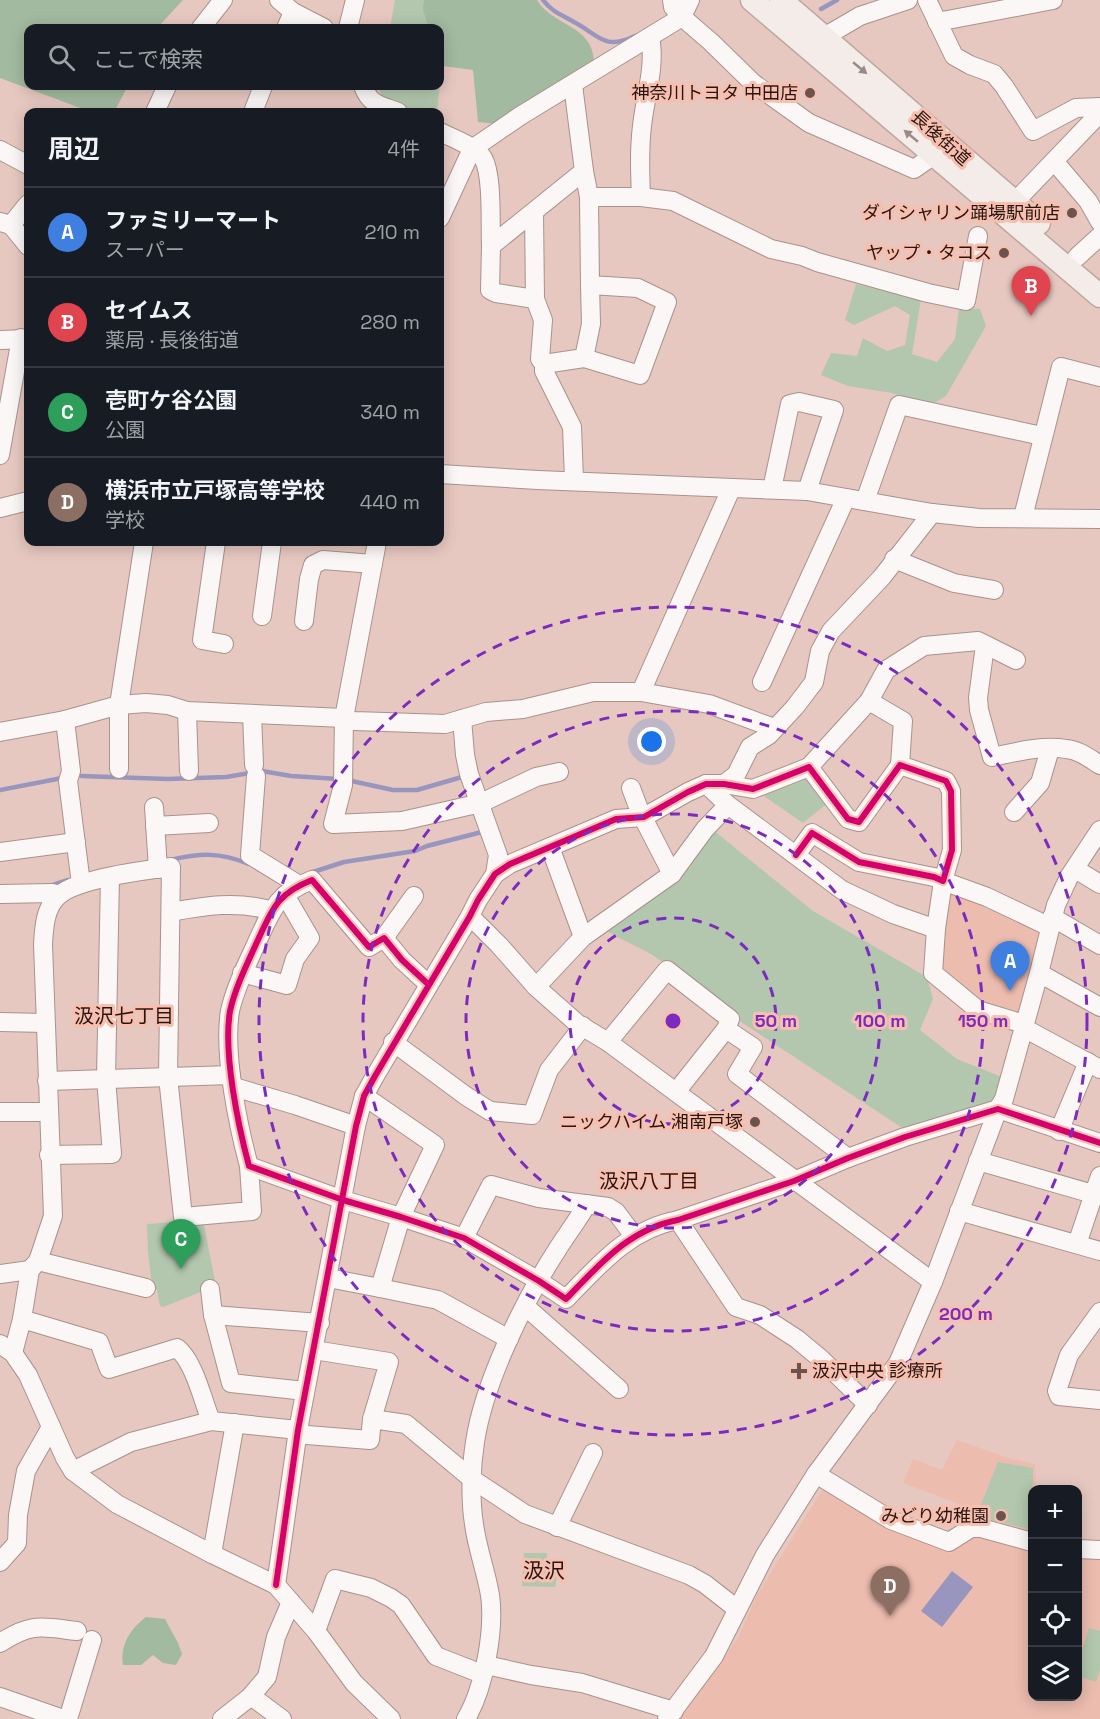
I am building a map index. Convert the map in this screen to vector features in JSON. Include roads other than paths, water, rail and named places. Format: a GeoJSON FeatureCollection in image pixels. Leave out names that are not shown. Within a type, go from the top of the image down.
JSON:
{"type":"FeatureCollection","features":[{"type":"Feature","properties":{"kind":"main road","name":"長後街道"},"geometry":{"type":"LineString","coordinates":[[752,0],[778,10],[824,37],[1009,208],[1100,296]]}},
{"type":"Feature","properties":{"kind":"main road"},"geometry":{"type":"LineString","coordinates":[[778,10],[934,155],[1009,208]]}},
{"type":"Feature","properties":{"kind":"main road","name":"長後街道"},"geometry":{"type":"LineString","coordinates":[[1009,208],[1077,257],[1100,277]]}},
{"type":"Feature","properties":{"kind":"street"},"geometry":{"type":"LineString","coordinates":[[204,24],[223,0]]}},
{"type":"Feature","properties":{"kind":"street"},"geometry":{"type":"LineString","coordinates":[[349,24],[355,0]]}},
{"type":"Feature","properties":{"kind":"street"},"geometry":{"type":"LineString","coordinates":[[672,0],[673,7],[682,18],[711,42],[753,83],[809,123],[914,169],[934,155]]}},
{"type":"Feature","properties":{"kind":"street"},"geometry":{"type":"LineString","coordinates":[[444,209],[472,149],[520,116],[682,18],[690,0]]}},
{"type":"Feature","properties":{"kind":"street"},"geometry":{"type":"LineString","coordinates":[[824,37],[860,16],[908,0]]}},
{"type":"Feature","properties":{"kind":"street"},"geometry":{"type":"LineString","coordinates":[[927,0],[954,56],[994,74],[1033,131],[1077,108],[1100,107]]}},
{"type":"Feature","properties":{"kind":"street"},"geometry":{"type":"LineString","coordinates":[[937,22],[1053,0]]}},
{"type":"Feature","properties":{"kind":"street"},"geometry":{"type":"LineString","coordinates":[[286,13],[314,24]]}},
{"type":"Feature","properties":{"kind":"street"},"geometry":{"type":"LineString","coordinates":[[641,196],[642,125],[653,50],[650,38]]}},
{"type":"Feature","properties":{"kind":"street"},"geometry":{"type":"LineString","coordinates":[[573,85],[589,197],[591,324],[584,358]]}},
{"type":"Feature","properties":{"kind":"street"},"geometry":{"type":"LineString","coordinates":[[157,108],[165,90]]}},
{"type":"Feature","properties":{"kind":"street"},"geometry":{"type":"LineString","coordinates":[[255,108],[261,90]]}},
{"type":"Feature","properties":{"kind":"street"},"geometry":{"type":"LineString","coordinates":[[365,90],[373,102],[388,108]]}},
{"type":"Feature","properties":{"kind":"street"},"geometry":{"type":"LineString","coordinates":[[1009,208],[1100,113]]}},
{"type":"Feature","properties":{"kind":"street"},"geometry":{"type":"LineString","coordinates":[[444,134],[482,156],[486,166],[489,185],[491,246],[490,290],[536,299]]}},
{"type":"Feature","properties":{"kind":"street"},"geometry":{"type":"LineString","coordinates":[[0,150],[24,163]]}},
{"type":"Feature","properties":{"kind":"street"},"geometry":{"type":"LineString","coordinates":[[1054,161],[1088,201],[1100,222]]}},
{"type":"Feature","properties":{"kind":"street"},"geometry":{"type":"LineString","coordinates":[[491,246],[584,171]]}},
{"type":"Feature","properties":{"kind":"street"},"geometry":{"type":"LineString","coordinates":[[589,197],[641,196],[673,201],[771,249],[928,293],[966,301],[978,236]]}},
{"type":"Feature","properties":{"kind":"street"},"geometry":{"type":"LineString","coordinates":[[24,207],[5,224],[24,242]]}},
{"type":"Feature","properties":{"kind":"street"},"geometry":{"type":"LineString","coordinates":[[534,212],[536,299],[543,320],[540,360],[544,364],[544,371],[572,428],[574,480]]}},
{"type":"Feature","properties":{"kind":"street"},"geometry":{"type":"LineString","coordinates":[[1077,257],[1100,236]]}},
{"type":"Feature","properties":{"kind":"street"},"geometry":{"type":"LineString","coordinates":[[544,364],[584,358],[640,375],[667,302],[638,288],[590,285]]}},
{"type":"Feature","properties":{"kind":"street"},"geometry":{"type":"LineString","coordinates":[[0,339],[24,339]]}},
{"type":"Feature","properties":{"kind":"street"},"geometry":{"type":"LineString","coordinates":[[0,455],[24,344]]}},
{"type":"Feature","properties":{"kind":"street"},"geometry":{"type":"LineString","coordinates":[[1023,517],[1061,367],[1100,377]]}},
{"type":"Feature","properties":{"kind":"street"},"geometry":{"type":"LineString","coordinates":[[772,489],[790,404],[800,402],[834,410],[807,491]]}},
{"type":"Feature","properties":{"kind":"street"},"geometry":{"type":"LineString","coordinates":[[865,501],[899,405],[1042,436]]}},
{"type":"Feature","properties":{"kind":"street"},"geometry":{"type":"LineString","coordinates":[[444,474],[807,491],[932,513],[979,518],[1100,519]]}},
{"type":"Feature","properties":{"kind":"street"},"geometry":{"type":"LineString","coordinates":[[641,692],[731,489]]}},
{"type":"Feature","properties":{"kind":"street"},"geometry":{"type":"LineString","coordinates":[[762,682],[846,498]]}},
{"type":"Feature","properties":{"kind":"street"},"geometry":{"type":"LineString","coordinates":[[0,508],[24,502]]}},
{"type":"Feature","properties":{"kind":"street"},"geometry":{"type":"LineString","coordinates":[[495,874],[510,864],[615,819],[644,817],[688,792],[736,775],[750,747],[769,735],[814,682],[820,651],[831,631],[882,577],[932,513]]}},
{"type":"Feature","properties":{"kind":"street"},"geometry":{"type":"LineString","coordinates":[[119,769],[119,705],[143,546]]}},
{"type":"Feature","properties":{"kind":"street"},"geometry":{"type":"LineString","coordinates":[[215,546],[202,639],[224,644]]}},
{"type":"Feature","properties":{"kind":"street"},"geometry":{"type":"LineString","coordinates":[[262,616],[271,546]]}},
{"type":"Feature","properties":{"kind":"street"},"geometry":{"type":"LineString","coordinates":[[376,546],[344,718],[343,780],[333,824],[402,821],[481,803],[536,777],[559,772]]}},
{"type":"Feature","properties":{"kind":"street"},"geometry":{"type":"LineString","coordinates":[[894,559],[954,583],[994,590]]}},
{"type":"Feature","properties":{"kind":"street"},"geometry":{"type":"LineString","coordinates":[[304,621],[313,565],[323,560],[373,564]]}},
{"type":"Feature","properties":{"kind":"street"},"geometry":{"type":"LineString","coordinates":[[715,784],[753,789],[809,767],[869,701],[886,670],[924,646],[978,641],[1016,660]]}},
{"type":"Feature","properties":{"kind":"street"},"geometry":{"type":"LineString","coordinates":[[985,645],[978,699],[992,757],[1033,748],[1066,748],[1083,754],[1100,765]]}},
{"type":"Feature","properties":{"kind":"street"},"geometry":{"type":"LineString","coordinates":[[0,732],[65,720],[119,705],[146,703],[168,705],[187,711],[344,718],[354,721],[397,723],[445,723],[486,712],[523,709],[593,692],[641,692],[709,704],[774,728]]}},
{"type":"Feature","properties":{"kind":"street"},"geometry":{"type":"LineString","coordinates":[[809,767],[848,819],[859,822],[900,765],[903,721],[869,701]]}},
{"type":"Feature","properties":{"kind":"street"},"geometry":{"type":"LineString","coordinates":[[187,711],[189,771]]}},
{"type":"Feature","properties":{"kind":"street"},"geometry":{"type":"LineString","coordinates":[[243,974],[287,985],[295,959],[310,938],[291,884],[250,855],[255,770],[252,714]]}},
{"type":"Feature","properties":{"kind":"street"},"geometry":{"type":"LineString","coordinates":[[276,1585],[305,1391],[320,1323],[356,1126],[364,1096],[393,1042],[495,874],[498,855],[469,774],[462,719]]}},
{"type":"Feature","properties":{"kind":"street"},"geometry":{"type":"LineString","coordinates":[[65,720],[72,771],[68,781],[81,879]]}},
{"type":"Feature","properties":{"kind":"street"},"geometry":{"type":"LineString","coordinates":[[1014,812],[1040,783],[1050,749]]}},
{"type":"Feature","properties":{"kind":"street"},"geometry":{"type":"LineString","coordinates":[[900,765],[946,781],[951,791],[952,850],[943,881],[933,973],[978,1010],[1024,1026],[1094,1065],[1059,1131]]}},
{"type":"Feature","properties":{"kind":"street"},"geometry":{"type":"LineString","coordinates":[[715,784],[728,805],[842,890],[892,914],[936,929]]}},
{"type":"Feature","properties":{"kind":"street"},"geometry":{"type":"LineString","coordinates":[[631,788],[640,812],[672,874]]}},
{"type":"Feature","properties":{"kind":"street"},"geometry":{"type":"LineString","coordinates":[[536,987],[583,936],[672,874],[705,829],[728,805]]}},
{"type":"Feature","properties":{"kind":"street"},"geometry":{"type":"LineString","coordinates":[[154,807],[157,864]]}},
{"type":"Feature","properties":{"kind":"street"},"geometry":{"type":"LineString","coordinates":[[155,826],[190,815],[209,823]]}},
{"type":"Feature","properties":{"kind":"street"},"geometry":{"type":"LineString","coordinates":[[316,1631],[335,1579],[371,1588],[401,1605],[436,1656],[484,1670],[582,1683],[671,1715],[714,1656],[765,1555],[816,1474],[898,1364],[933,1282],[998,1109],[1004,1099],[1040,973],[1056,905],[1075,869],[1100,830]]}},
{"type":"Feature","properties":{"kind":"street"},"geometry":{"type":"LineString","coordinates":[[796,855],[812,833],[859,862],[934,877],[1051,922],[1100,945]]}},
{"type":"Feature","properties":{"kind":"street"},"geometry":{"type":"LineString","coordinates":[[0,852],[76,842]]}},
{"type":"Feature","properties":{"kind":"street"},"geometry":{"type":"LineString","coordinates":[[550,847],[583,936]]}},
{"type":"Feature","properties":{"kind":"street"},"geometry":{"type":"LineString","coordinates":[[391,1719],[354,1683],[316,1631],[276,1585],[117,1504],[73,1471],[27,1375],[7,1348],[22,1319],[34,1266],[53,1216],[43,944],[45,922],[58,895],[81,879],[110,877],[157,864],[171,867],[168,1077],[183,1217],[252,1210],[249,1166],[233,1081],[229,1038],[230,1011],[243,974],[276,902],[291,884],[312,880],[369,947],[384,938],[414,896]]}},
{"type":"Feature","properties":{"kind":"street"},"geometry":{"type":"LineString","coordinates":[[1075,869],[1100,884]]}},
{"type":"Feature","properties":{"kind":"street"},"geometry":{"type":"LineString","coordinates":[[50,1155],[112,1154],[106,1078],[110,877]]}},
{"type":"Feature","properties":{"kind":"street"},"geometry":{"type":"LineString","coordinates":[[0,894],[52,893],[58,895]]}},
{"type":"Feature","properties":{"kind":"street"},"geometry":{"type":"LineString","coordinates":[[171,912],[224,905],[259,906],[271,911]]}},
{"type":"Feature","properties":{"kind":"street"},"geometry":{"type":"LineString","coordinates":[[470,916],[536,987],[583,1026],[608,1042],[933,1282]]}},
{"type":"Feature","properties":{"kind":"street"},"geometry":{"type":"LineString","coordinates":[[384,938],[402,960],[428,984]]}},
{"type":"Feature","properties":{"kind":"street"},"geometry":{"type":"LineString","coordinates":[[608,1042],[667,970],[730,1019],[726,1029],[676,1092]]}},
{"type":"Feature","properties":{"kind":"street"},"geometry":{"type":"LineString","coordinates":[[1040,973],[1100,1007]]}},
{"type":"Feature","properties":{"kind":"street"},"geometry":{"type":"LineString","coordinates":[[0,1022],[45,1023]]}},
{"type":"Feature","properties":{"kind":"street"},"geometry":{"type":"LineString","coordinates":[[393,1042],[490,1111],[531,1115],[549,1070],[583,1026]]}},
{"type":"Feature","properties":{"kind":"street"},"geometry":{"type":"LineString","coordinates":[[726,1029],[753,1047],[736,1074],[848,1158]]}},
{"type":"Feature","properties":{"kind":"street"},"geometry":{"type":"LineString","coordinates":[[47,1081],[168,1077],[233,1081],[356,1126]]}},
{"type":"Feature","properties":{"kind":"street"},"geometry":{"type":"LineString","coordinates":[[364,1096],[435,1145],[401,1217],[380,1288]]}},
{"type":"Feature","properties":{"kind":"street"},"geometry":{"type":"LineString","coordinates":[[249,1166],[343,1200],[464,1238],[566,1299],[613,1251],[634,1236],[664,1222],[678,1220],[794,1181],[905,1137],[998,1109],[1100,1143]]}},
{"type":"Feature","properties":{"kind":"street"},"geometry":{"type":"LineString","coordinates":[[0,1112],[48,1112]]}},
{"type":"Feature","properties":{"kind":"street"},"geometry":{"type":"LineString","coordinates":[[978,1161],[1096,1195]]}},
{"type":"Feature","properties":{"kind":"street"},"geometry":{"type":"LineString","coordinates":[[1077,1244],[1096,1195],[1100,1176]]}},
{"type":"Feature","properties":{"kind":"street"},"geometry":{"type":"LineString","coordinates":[[464,1238],[492,1185],[539,1198],[608,1207],[616,1212],[634,1236]]}},
{"type":"Feature","properties":{"kind":"street"},"geometry":{"type":"LineString","coordinates":[[466,1719],[484,1670],[490,1634],[490,1597],[473,1523],[472,1479],[475,1442],[483,1407],[509,1339],[539,1281],[587,1204]]}},
{"type":"Feature","properties":{"kind":"street"},"geometry":{"type":"LineString","coordinates":[[959,1211],[1100,1251]]}},
{"type":"Feature","properties":{"kind":"street"},"geometry":{"type":"LineString","coordinates":[[678,1220],[736,1307],[760,1315],[797,1339],[822,1359],[868,1405]]}},
{"type":"Feature","properties":{"kind":"street"},"geometry":{"type":"LineString","coordinates":[[0,1274],[34,1266],[146,1288]]}},
{"type":"Feature","properties":{"kind":"street"},"geometry":{"type":"LineString","coordinates":[[328,1278],[438,1300],[509,1339]]}},
{"type":"Feature","properties":{"kind":"street"},"geometry":{"type":"LineString","coordinates":[[210,1289],[213,1315],[231,1383],[305,1391]]}},
{"type":"Feature","properties":{"kind":"street"},"geometry":{"type":"LineString","coordinates":[[526,1307],[619,1389]]}},
{"type":"Feature","properties":{"kind":"street"},"geometry":{"type":"LineString","coordinates":[[1100,1312],[1069,1355],[1057,1391],[1059,1396],[1100,1400]]}},
{"type":"Feature","properties":{"kind":"street"},"geometry":{"type":"LineString","coordinates":[[213,1315],[320,1323]]}},
{"type":"Feature","properties":{"kind":"street"},"geometry":{"type":"LineString","coordinates":[[22,1319],[99,1342],[110,1369],[177,1348],[183,1352],[189,1362],[211,1421]]}},
{"type":"Feature","properties":{"kind":"street"},"geometry":{"type":"LineString","coordinates":[[73,1471],[131,1442],[211,1421],[298,1430],[307,1435],[370,1440],[372,1419],[389,1362],[314,1350]]}},
{"type":"Feature","properties":{"kind":"street"},"geometry":{"type":"LineString","coordinates":[[372,1419],[406,1424],[472,1479],[525,1514],[689,1575],[705,1584],[737,1609]]}},
{"type":"Feature","properties":{"kind":"street"},"geometry":{"type":"LineString","coordinates":[[212,1554],[235,1423]]}},
{"type":"Feature","properties":{"kind":"street"},"geometry":{"type":"LineString","coordinates":[[0,1562],[17,1543],[18,1515],[26,1471],[51,1427]]}},
{"type":"Feature","properties":{"kind":"street"},"geometry":{"type":"LineString","coordinates":[[557,1527],[593,1453]]}},
{"type":"Feature","properties":{"kind":"street"},"geometry":{"type":"LineString","coordinates":[[816,1474],[891,1520],[949,1542],[970,1528],[981,1528],[1028,1541]]}},
{"type":"Feature","properties":{"kind":"street"},"geometry":{"type":"LineString","coordinates":[[1082,1550],[1100,1550]]}},
{"type":"Feature","properties":{"kind":"street"},"geometry":{"type":"LineString","coordinates":[[222,1719],[251,1696],[267,1677],[276,1636],[291,1602]]}},
{"type":"Feature","properties":{"kind":"street"},"geometry":{"type":"LineString","coordinates":[[0,1642],[19,1631],[34,1627],[85,1636],[68,1719]]}},
{"type":"Feature","properties":{"kind":"street"},"geometry":{"type":"LineString","coordinates":[[251,1696],[282,1719]]}},
{"type":"Feature","properties":{"kind":"street"},"geometry":{"type":"LineString","coordinates":[[0,1697],[63,1719]]}},
{"type":"Feature","properties":{"kind":"water"},"geometry":{"type":"Polygon","coordinates":[[[952,1571],[973,1587],[942,1627],[921,1611],[952,1571]]]}},
{"type":"Feature","properties":{"kind":"waterway"},"geometry":{"type":"LineString","coordinates":[[543,0],[554,10],[602,40],[616,42],[635,36]]}},
{"type":"Feature","properties":{"kind":"waterway"},"geometry":{"type":"LineString","coordinates":[[821,9],[837,0]]}},
{"type":"Feature","properties":{"kind":"waterway"},"geometry":{"type":"LineString","coordinates":[[81,776],[168,779],[226,777],[262,771],[291,776],[339,779]]}},
{"type":"Feature","properties":{"kind":"waterway"},"geometry":{"type":"LineString","coordinates":[[347,780],[393,790],[417,790],[462,777]]}},
{"type":"Feature","properties":{"kind":"waterway"},"geometry":{"type":"LineString","coordinates":[[0,790],[62,778]]}},
{"type":"Feature","properties":{"kind":"waterway"},"geometry":{"type":"LineString","coordinates":[[310,873],[344,862],[415,851],[482,832]]}},
{"type":"Feature","properties":{"kind":"waterway"},"geometry":{"type":"LineString","coordinates":[[170,860],[210,855],[228,857],[249,864]]}},
{"type":"Feature","properties":{"kind":"waterway"},"geometry":{"type":"LineString","coordinates":[[50,886],[68,880]]}},
{"type":"Feature","properties":{"kind":"place","name":"神奈川トヨタ 中田店"},"geometry":{"type":"Point","coordinates":[810,93]}},
{"type":"Feature","properties":{"kind":"place","name":"ダイシャリン踊場駅前店"},"geometry":{"type":"Point","coordinates":[1072,213]}},
{"type":"Feature","properties":{"kind":"place","name":"ヤップ・タコス"},"geometry":{"type":"Point","coordinates":[1004,253]}},
{"type":"Feature","properties":{"kind":"place","name":"セイムス"},"geometry":{"type":"Point","coordinates":[1031,316]}},
{"type":"Feature","properties":{"kind":"place","name":"ファミリーマート"},"geometry":{"type":"Point","coordinates":[1010,991]}},
{"type":"Feature","properties":{"kind":"place","name":"ニックハイム 湘南戸塚"},"geometry":{"type":"Point","coordinates":[755,1122]}},
{"type":"Feature","properties":{"kind":"place","name":"壱町ケ谷公園"},"geometry":{"type":"Point","coordinates":[181,1269]}},
{"type":"Feature","properties":{"kind":"place","name":"汲沢中央 診療所"},"geometry":{"type":"Point","coordinates":[799,1371]}},
{"type":"Feature","properties":{"kind":"place","name":"みどり幼稚園"},"geometry":{"type":"Point","coordinates":[1001,1516]}},
{"type":"Feature","properties":{"kind":"place","name":"横浜市立戸塚高等学校"},"geometry":{"type":"Point","coordinates":[890,1616]}},
{"type":"Feature","properties":{"kind":"district","name":"汲沢七丁目"},"geometry":{"type":"Point","coordinates":[124,1016]}},
{"type":"Feature","properties":{"kind":"district","name":"汲沢八丁目"},"geometry":{"type":"Point","coordinates":[649,1181]}},
{"type":"Feature","properties":{"kind":"district","name":"汲沢"},"geometry":{"type":"Point","coordinates":[544,1571]}}]}
